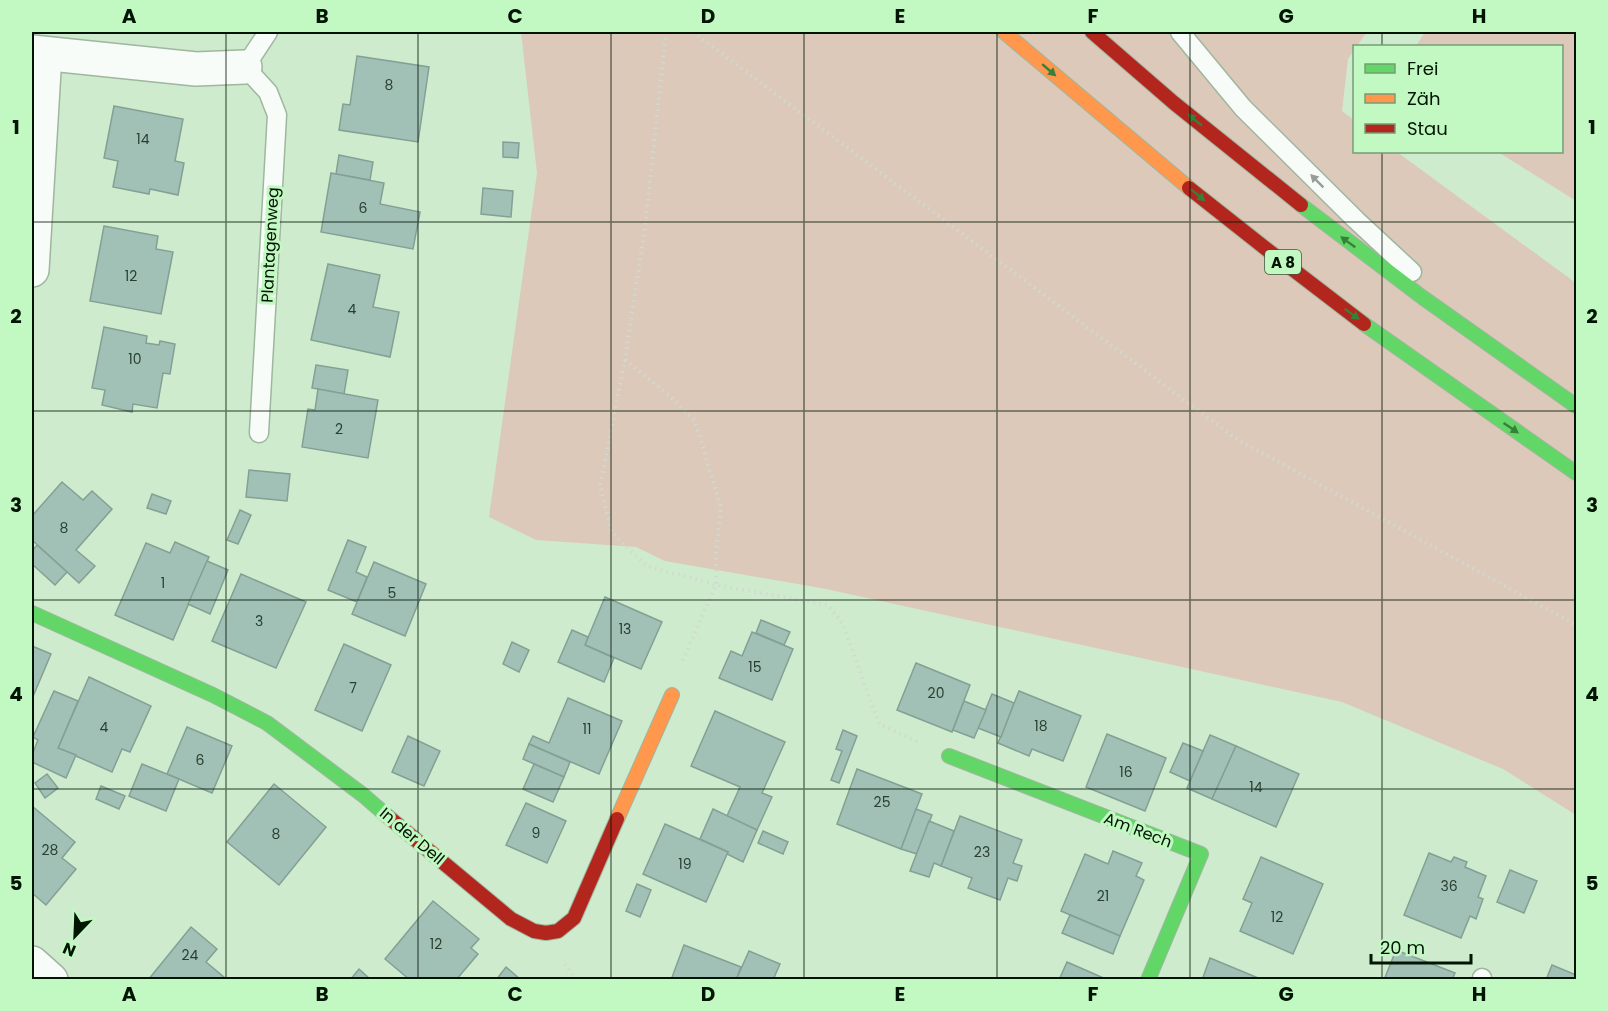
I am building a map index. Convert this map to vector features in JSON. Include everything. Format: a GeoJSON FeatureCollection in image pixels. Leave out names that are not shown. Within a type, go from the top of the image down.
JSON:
{"type":"FeatureCollection","features":[{"type":"Feature","properties":{"kind":"main road","name":"A 8"},"geometry":{"type":"LineString","coordinates":[[1004,32],[1138,147],[1303,278],[1463,395],[1576,473]]}},
{"type":"Feature","properties":{"kind":"main road"},"geometry":{"type":"LineString","coordinates":[[1092,32],[1173,103],[1338,235],[1496,351],[1576,406]]}},
{"type":"Feature","properties":{"kind":"main road","name":"In der Dell"},"geometry":{"type":"LineString","coordinates":[[32,613],[213,695],[267,723],[363,795],[511,920],[544,934],[558,931],[574,918],[672,695]]}},
{"type":"Feature","properties":{"kind":"main road","name":"Am Rech"},"geometry":{"type":"LineString","coordinates":[[949,756],[1201,854],[1149,980]]}},
{"type":"Feature","properties":{"kind":"street"},"geometry":{"type":"LineString","coordinates":[[32,270],[38,53],[196,69],[245,67]]}},
{"type":"Feature","properties":{"kind":"street"},"geometry":{"type":"LineString","coordinates":[[32,963],[51,980]]}},
{"type":"Feature","properties":{"kind":"lane"},"geometry":{"type":"LineString","coordinates":[[245,67],[268,32]]}},
{"type":"Feature","properties":{"kind":"lane"},"geometry":{"type":"LineString","coordinates":[[1180,32],[1243,108],[1356,220],[1496,351]]}},
{"type":"Feature","properties":{"kind":"lane","name":"Plantagenweg"},"geometry":{"type":"LineString","coordinates":[[245,67],[268,92],[277,115],[259,433]]}},
{"type":"Feature","properties":{"kind":"path"},"geometry":{"type":"LineString","coordinates":[[666,32],[645,227],[625,360],[600,485],[612,533],[647,566],[716,585],[828,605],[843,624],[879,724],[949,756]]}},
{"type":"Feature","properties":{"kind":"path"},"geometry":{"type":"LineString","coordinates":[[693,32],[1236,438],[1576,625]]}},
{"type":"Feature","properties":{"kind":"path"},"geometry":{"type":"LineString","coordinates":[[625,360],[695,421],[721,508],[716,554],[716,585],[675,678],[672,695]]}},
{"type":"Feature","properties":{"kind":"shaded area"},"geometry":{"type":"Polygon","coordinates":[[[521,32],[1367,32],[1358,45],[1353,45],[1353,52],[1348,59],[1342,111],[1353,119],[1353,153],[1398,153],[1576,283],[1576,815],[1503,769],[1342,702],[826,589],[665,561],[636,547],[536,540],[489,517],[537,173],[521,32]]]}},
{"type":"Feature","properties":{"kind":"shaded area"},"geometry":{"type":"Polygon","coordinates":[[[1425,32],[1576,32],[1576,201],[1500,153],[1563,153],[1563,45],[1417,45],[1425,32]]]}},
{"type":"Feature","properties":{"kind":"building"},"geometry":{"type":"Polygon","coordinates":[[[357,56],[429,67],[418,142],[339,130],[343,104],[350,105],[357,56]]]}},
{"type":"Feature","properties":{"kind":"building"},"geometry":{"type":"Polygon","coordinates":[[[114,106],[183,119],[175,161],[184,163],[178,195],[150,189],[149,194],[113,187],[118,161],[104,158],[114,106]]]}},
{"type":"Feature","properties":{"kind":"building"},"geometry":{"type":"Polygon","coordinates":[[[503,142],[519,143],[518,158],[503,157],[503,142]]]}},
{"type":"Feature","properties":{"kind":"building"},"geometry":{"type":"Polygon","coordinates":[[[339,155],[373,162],[370,180],[336,174],[339,155]]]}},
{"type":"Feature","properties":{"kind":"building"},"geometry":{"type":"Polygon","coordinates":[[[331,173],[384,183],[380,204],[420,212],[413,249],[321,232],[331,173]]]}},
{"type":"Feature","properties":{"kind":"building"},"geometry":{"type":"Polygon","coordinates":[[[483,188],[513,191],[511,217],[481,214],[483,188]]]}},
{"type":"Feature","properties":{"kind":"building"},"geometry":{"type":"Polygon","coordinates":[[[104,226],[158,236],[156,249],[173,252],[161,314],[90,301],[104,226]]]}},
{"type":"Feature","properties":{"kind":"building"},"geometry":{"type":"Polygon","coordinates":[[[328,264],[380,275],[373,307],[399,312],[390,357],[311,340],[328,264]]]}},
{"type":"Feature","properties":{"kind":"building"},"geometry":{"type":"Polygon","coordinates":[[[104,327],[147,336],[146,343],[159,345],[160,341],[175,344],[170,374],[163,373],[157,408],[133,404],[132,412],[102,405],[105,390],[92,388],[104,327]]]}},
{"type":"Feature","properties":{"kind":"building"},"geometry":{"type":"Polygon","coordinates":[[[316,365],[348,370],[344,394],[312,388],[316,365]]]}},
{"type":"Feature","properties":{"kind":"building"},"geometry":{"type":"Polygon","coordinates":[[[318,389],[378,400],[368,458],[302,447],[308,409],[315,410],[318,389]]]}},
{"type":"Feature","properties":{"kind":"building"},"geometry":{"type":"Polygon","coordinates":[[[249,470],[290,474],[287,501],[246,497],[249,470]]]}},
{"type":"Feature","properties":{"kind":"building"},"geometry":{"type":"Polygon","coordinates":[[[62,482],[83,500],[92,491],[112,509],[76,550],[95,566],[79,583],[32,540],[32,516],[62,482]]]}},
{"type":"Feature","properties":{"kind":"building"},"geometry":{"type":"Polygon","coordinates":[[[152,494],[171,501],[166,514],[147,508],[152,494]]]}},
{"type":"Feature","properties":{"kind":"building"},"geometry":{"type":"Polygon","coordinates":[[[240,510],[251,515],[238,544],[227,540],[240,510]]]}},
{"type":"Feature","properties":{"kind":"building"},"geometry":{"type":"Polygon","coordinates":[[[348,540],[366,547],[356,572],[367,577],[357,602],[328,590],[348,540]]]}},
{"type":"Feature","properties":{"kind":"building"},"geometry":{"type":"Polygon","coordinates":[[[175,542],[209,557],[173,640],[115,615],[146,543],[170,553],[175,542]]]}},
{"type":"Feature","properties":{"kind":"building"},"geometry":{"type":"Polygon","coordinates":[[[37,545],[67,572],[55,585],[32,564],[32,551],[37,545]]]}},
{"type":"Feature","properties":{"kind":"building"},"geometry":{"type":"Polygon","coordinates":[[[207,561],[228,570],[210,614],[188,604],[207,561]]]}},
{"type":"Feature","properties":{"kind":"building"},"geometry":{"type":"Polygon","coordinates":[[[374,562],[426,584],[405,636],[352,614],[374,562]]]}},
{"type":"Feature","properties":{"kind":"building"},"geometry":{"type":"Polygon","coordinates":[[[241,574],[306,602],[276,668],[212,641],[241,574]]]}},
{"type":"Feature","properties":{"kind":"building"},"geometry":{"type":"Polygon","coordinates":[[[605,597],[662,622],[641,669],[585,645],[605,597]]]}},
{"type":"Feature","properties":{"kind":"building"},"geometry":{"type":"Polygon","coordinates":[[[761,620],[790,632],[784,645],[756,633],[761,620]]]}},
{"type":"Feature","properties":{"kind":"building"},"geometry":{"type":"Polygon","coordinates":[[[572,630],[588,637],[585,645],[614,658],[604,682],[558,662],[572,630]]]}},
{"type":"Feature","properties":{"kind":"building"},"geometry":{"type":"Polygon","coordinates":[[[752,632],[793,649],[772,700],[719,678],[731,651],[742,656],[752,632]]]}},
{"type":"Feature","properties":{"kind":"building"},"geometry":{"type":"Polygon","coordinates":[[[512,642],[529,650],[519,672],[503,664],[512,642]]]}},
{"type":"Feature","properties":{"kind":"building"},"geometry":{"type":"Polygon","coordinates":[[[344,644],[391,665],[362,731],[315,710],[344,644]]]}},
{"type":"Feature","properties":{"kind":"building"},"geometry":{"type":"Polygon","coordinates":[[[32,646],[51,654],[32,699],[32,646]]]}},
{"type":"Feature","properties":{"kind":"building"},"geometry":{"type":"Polygon","coordinates":[[[916,663],[970,685],[952,732],[897,710],[916,663]]]}},
{"type":"Feature","properties":{"kind":"building"},"geometry":{"type":"Polygon","coordinates":[[[89,677],[151,706],[130,752],[122,749],[112,772],[58,748],[89,677]]]}},
{"type":"Feature","properties":{"kind":"building"},"geometry":{"type":"Polygon","coordinates":[[[54,691],[78,701],[58,748],[76,755],[66,778],[32,762],[32,755],[38,740],[33,737],[54,691]]]}},
{"type":"Feature","properties":{"kind":"building"},"geometry":{"type":"Polygon","coordinates":[[[1019,691],[1081,716],[1063,761],[1032,749],[1029,756],[998,743],[1019,691]]]}},
{"type":"Feature","properties":{"kind":"building"},"geometry":{"type":"Polygon","coordinates":[[[992,694],[1014,703],[1001,737],[978,728],[992,694]]]}},
{"type":"Feature","properties":{"kind":"building"},"geometry":{"type":"Polygon","coordinates":[[[568,698],[622,721],[599,774],[529,744],[533,736],[549,743],[568,698]]]}},
{"type":"Feature","properties":{"kind":"building"},"geometry":{"type":"Polygon","coordinates":[[[964,701],[986,710],[974,738],[953,730],[964,701]]]}},
{"type":"Feature","properties":{"kind":"building"},"geometry":{"type":"Polygon","coordinates":[[[715,711],[785,742],[762,793],[772,797],[757,830],[727,816],[740,787],[691,766],[715,711]]]}},
{"type":"Feature","properties":{"kind":"building"},"geometry":{"type":"Polygon","coordinates":[[[187,727],[232,746],[212,793],[167,774],[187,727]]]}},
{"type":"Feature","properties":{"kind":"building"},"geometry":{"type":"Polygon","coordinates":[[[843,730],[857,736],[839,783],[831,780],[842,751],[836,749],[843,730]]]}},
{"type":"Feature","properties":{"kind":"building"},"geometry":{"type":"Polygon","coordinates":[[[1107,734],[1166,758],[1145,811],[1086,787],[1107,734]]]}},
{"type":"Feature","properties":{"kind":"building"},"geometry":{"type":"Polygon","coordinates":[[[1210,735],[1236,746],[1212,799],[1187,788],[1210,735]]]}},
{"type":"Feature","properties":{"kind":"building"},"geometry":{"type":"Polygon","coordinates":[[[408,736],[440,751],[424,786],[392,772],[408,736]]]}},
{"type":"Feature","properties":{"kind":"building"},"geometry":{"type":"Polygon","coordinates":[[[1183,743],[1203,751],[1190,781],[1170,772],[1183,743]]]}},
{"type":"Feature","properties":{"kind":"building"},"geometry":{"type":"Polygon","coordinates":[[[529,744],[570,762],[564,777],[523,759],[529,744]]]}},
{"type":"Feature","properties":{"kind":"building"},"geometry":{"type":"Polygon","coordinates":[[[1236,746],[1299,774],[1276,827],[1212,799],[1236,746]]]}},
{"type":"Feature","properties":{"kind":"building"},"geometry":{"type":"Polygon","coordinates":[[[142,764],[179,779],[166,811],[129,796],[142,764]]]}},
{"type":"Feature","properties":{"kind":"building"},"geometry":{"type":"Polygon","coordinates":[[[534,764],[564,777],[553,802],[523,789],[534,764]]]}},
{"type":"Feature","properties":{"kind":"building"},"geometry":{"type":"Polygon","coordinates":[[[857,769],[922,794],[901,849],[837,824],[857,769]]]}},
{"type":"Feature","properties":{"kind":"building"},"geometry":{"type":"Polygon","coordinates":[[[47,774],[58,788],[45,798],[35,783],[47,774]]]}},
{"type":"Feature","properties":{"kind":"building"},"geometry":{"type":"Polygon","coordinates":[[[274,784],[326,827],[279,885],[227,842],[274,784]]]}},
{"type":"Feature","properties":{"kind":"building"},"geometry":{"type":"Polygon","coordinates":[[[101,786],[125,796],[119,809],[96,799],[101,786]]]}},
{"type":"Feature","properties":{"kind":"building"},"geometry":{"type":"Polygon","coordinates":[[[526,803],[566,821],[547,863],[506,845],[526,803]]]}},
{"type":"Feature","properties":{"kind":"building"},"geometry":{"type":"Polygon","coordinates":[[[32,806],[75,842],[62,858],[76,869],[46,905],[32,893],[32,806]]]}},
{"type":"Feature","properties":{"kind":"building"},"geometry":{"type":"Polygon","coordinates":[[[713,809],[757,830],[743,862],[700,839],[713,809]]]}},
{"type":"Feature","properties":{"kind":"building"},"geometry":{"type":"Polygon","coordinates":[[[916,809],[932,815],[917,854],[901,849],[916,809]]]}},
{"type":"Feature","properties":{"kind":"building"},"geometry":{"type":"Polygon","coordinates":[[[960,816],[1022,840],[1013,863],[1022,866],[1017,881],[1008,878],[1000,900],[968,888],[972,878],[941,866],[960,816]]]}},
{"type":"Feature","properties":{"kind":"building"},"geometry":{"type":"Polygon","coordinates":[[[929,821],[954,831],[941,866],[934,863],[929,877],[910,871],[929,821]]]}},
{"type":"Feature","properties":{"kind":"building"},"geometry":{"type":"Polygon","coordinates":[[[665,824],[728,852],[706,902],[643,874],[665,824]]]}},
{"type":"Feature","properties":{"kind":"building"},"geometry":{"type":"Polygon","coordinates":[[[763,831],[788,842],[783,854],[758,843],[763,831]]]}},
{"type":"Feature","properties":{"kind":"building"},"geometry":{"type":"Polygon","coordinates":[[[1113,851],[1142,863],[1136,876],[1144,880],[1120,936],[1061,911],[1085,854],[1108,864],[1113,851]]]}},
{"type":"Feature","properties":{"kind":"building"},"geometry":{"type":"Polygon","coordinates":[[[1429,853],[1451,862],[1454,857],[1467,862],[1465,867],[1486,876],[1478,897],[1483,899],[1476,919],[1470,916],[1461,938],[1404,915],[1429,853]]]}},
{"type":"Feature","properties":{"kind":"building"},"geometry":{"type":"Polygon","coordinates":[[[1261,857],[1323,884],[1293,954],[1240,931],[1252,903],[1243,899],[1261,857]]]}},
{"type":"Feature","properties":{"kind":"building"},"geometry":{"type":"Polygon","coordinates":[[[1510,870],[1537,881],[1524,913],[1497,902],[1510,870]]]}},
{"type":"Feature","properties":{"kind":"building"},"geometry":{"type":"Polygon","coordinates":[[[637,884],[651,890],[640,917],[626,911],[637,884]]]}},
{"type":"Feature","properties":{"kind":"building"},"geometry":{"type":"Polygon","coordinates":[[[433,901],[479,939],[471,948],[478,954],[456,980],[410,980],[385,959],[433,901]]]}},
{"type":"Feature","properties":{"kind":"building"},"geometry":{"type":"Polygon","coordinates":[[[1070,915],[1120,936],[1113,954],[1062,933],[1070,915]]]}},
{"type":"Feature","properties":{"kind":"building"},"geometry":{"type":"Polygon","coordinates":[[[191,927],[217,949],[206,962],[225,978],[224,980],[148,980],[191,927]]]}},
{"type":"Feature","properties":{"kind":"building"},"geometry":{"type":"Polygon","coordinates":[[[684,945],[741,967],[736,980],[671,980],[684,945]]]}},
{"type":"Feature","properties":{"kind":"building"},"geometry":{"type":"Polygon","coordinates":[[[1396,950],[1455,973],[1452,980],[1384,980],[1396,950]]]}},
{"type":"Feature","properties":{"kind":"building"},"geometry":{"type":"Polygon","coordinates":[[[749,951],[780,964],[773,980],[736,980],[749,951]]]}},
{"type":"Feature","properties":{"kind":"building"},"geometry":{"type":"Polygon","coordinates":[[[1210,958],[1263,980],[1202,980],[1210,958]]]}},
{"type":"Feature","properties":{"kind":"building"},"geometry":{"type":"Polygon","coordinates":[[[1067,962],[1108,980],[1059,980],[1067,962]]]}},
{"type":"Feature","properties":{"kind":"building"},"geometry":{"type":"Polygon","coordinates":[[[1552,965],[1576,975],[1576,980],[1546,980],[1552,965]]]}},
{"type":"Feature","properties":{"kind":"building"},"geometry":{"type":"Polygon","coordinates":[[[506,967],[521,980],[496,980],[506,967]]]}},
{"type":"Feature","properties":{"kind":"building"},"geometry":{"type":"Polygon","coordinates":[[[359,969],[371,980],[350,980],[359,969]]]}},
{"type":"Feature","properties":{"kind":"traffic: fast"},"geometry":{"type":"LineString","coordinates":[[1301,205],[1422,297],[1576,406]]}},
{"type":"Feature","properties":{"kind":"traffic: fast"},"geometry":{"type":"LineString","coordinates":[[1364,324],[1576,473]]}},
{"type":"Feature","properties":{"kind":"traffic: fast"},"geometry":{"type":"LineString","coordinates":[[32,613],[213,695],[267,723],[386,815]]}},
{"type":"Feature","properties":{"kind":"traffic: fast"},"geometry":{"type":"LineString","coordinates":[[949,756],[1201,854],[1148,980]]}},
{"type":"Feature","properties":{"kind":"traffic: slow"},"geometry":{"type":"LineString","coordinates":[[1004,32],[1189,188]]}},
{"type":"Feature","properties":{"kind":"traffic: slow"},"geometry":{"type":"LineString","coordinates":[[617,819],[672,695]]}},
{"type":"Feature","properties":{"kind":"traffic: jam"},"geometry":{"type":"LineString","coordinates":[[1092,32],[1174,103],[1301,205]]}},
{"type":"Feature","properties":{"kind":"traffic: jam"},"geometry":{"type":"LineString","coordinates":[[1189,188],[1364,324]]}},
{"type":"Feature","properties":{"kind":"traffic: jam"},"geometry":{"type":"LineString","coordinates":[[386,815],[511,919],[534,931],[546,933],[558,931],[574,918],[617,819]]}}]}
